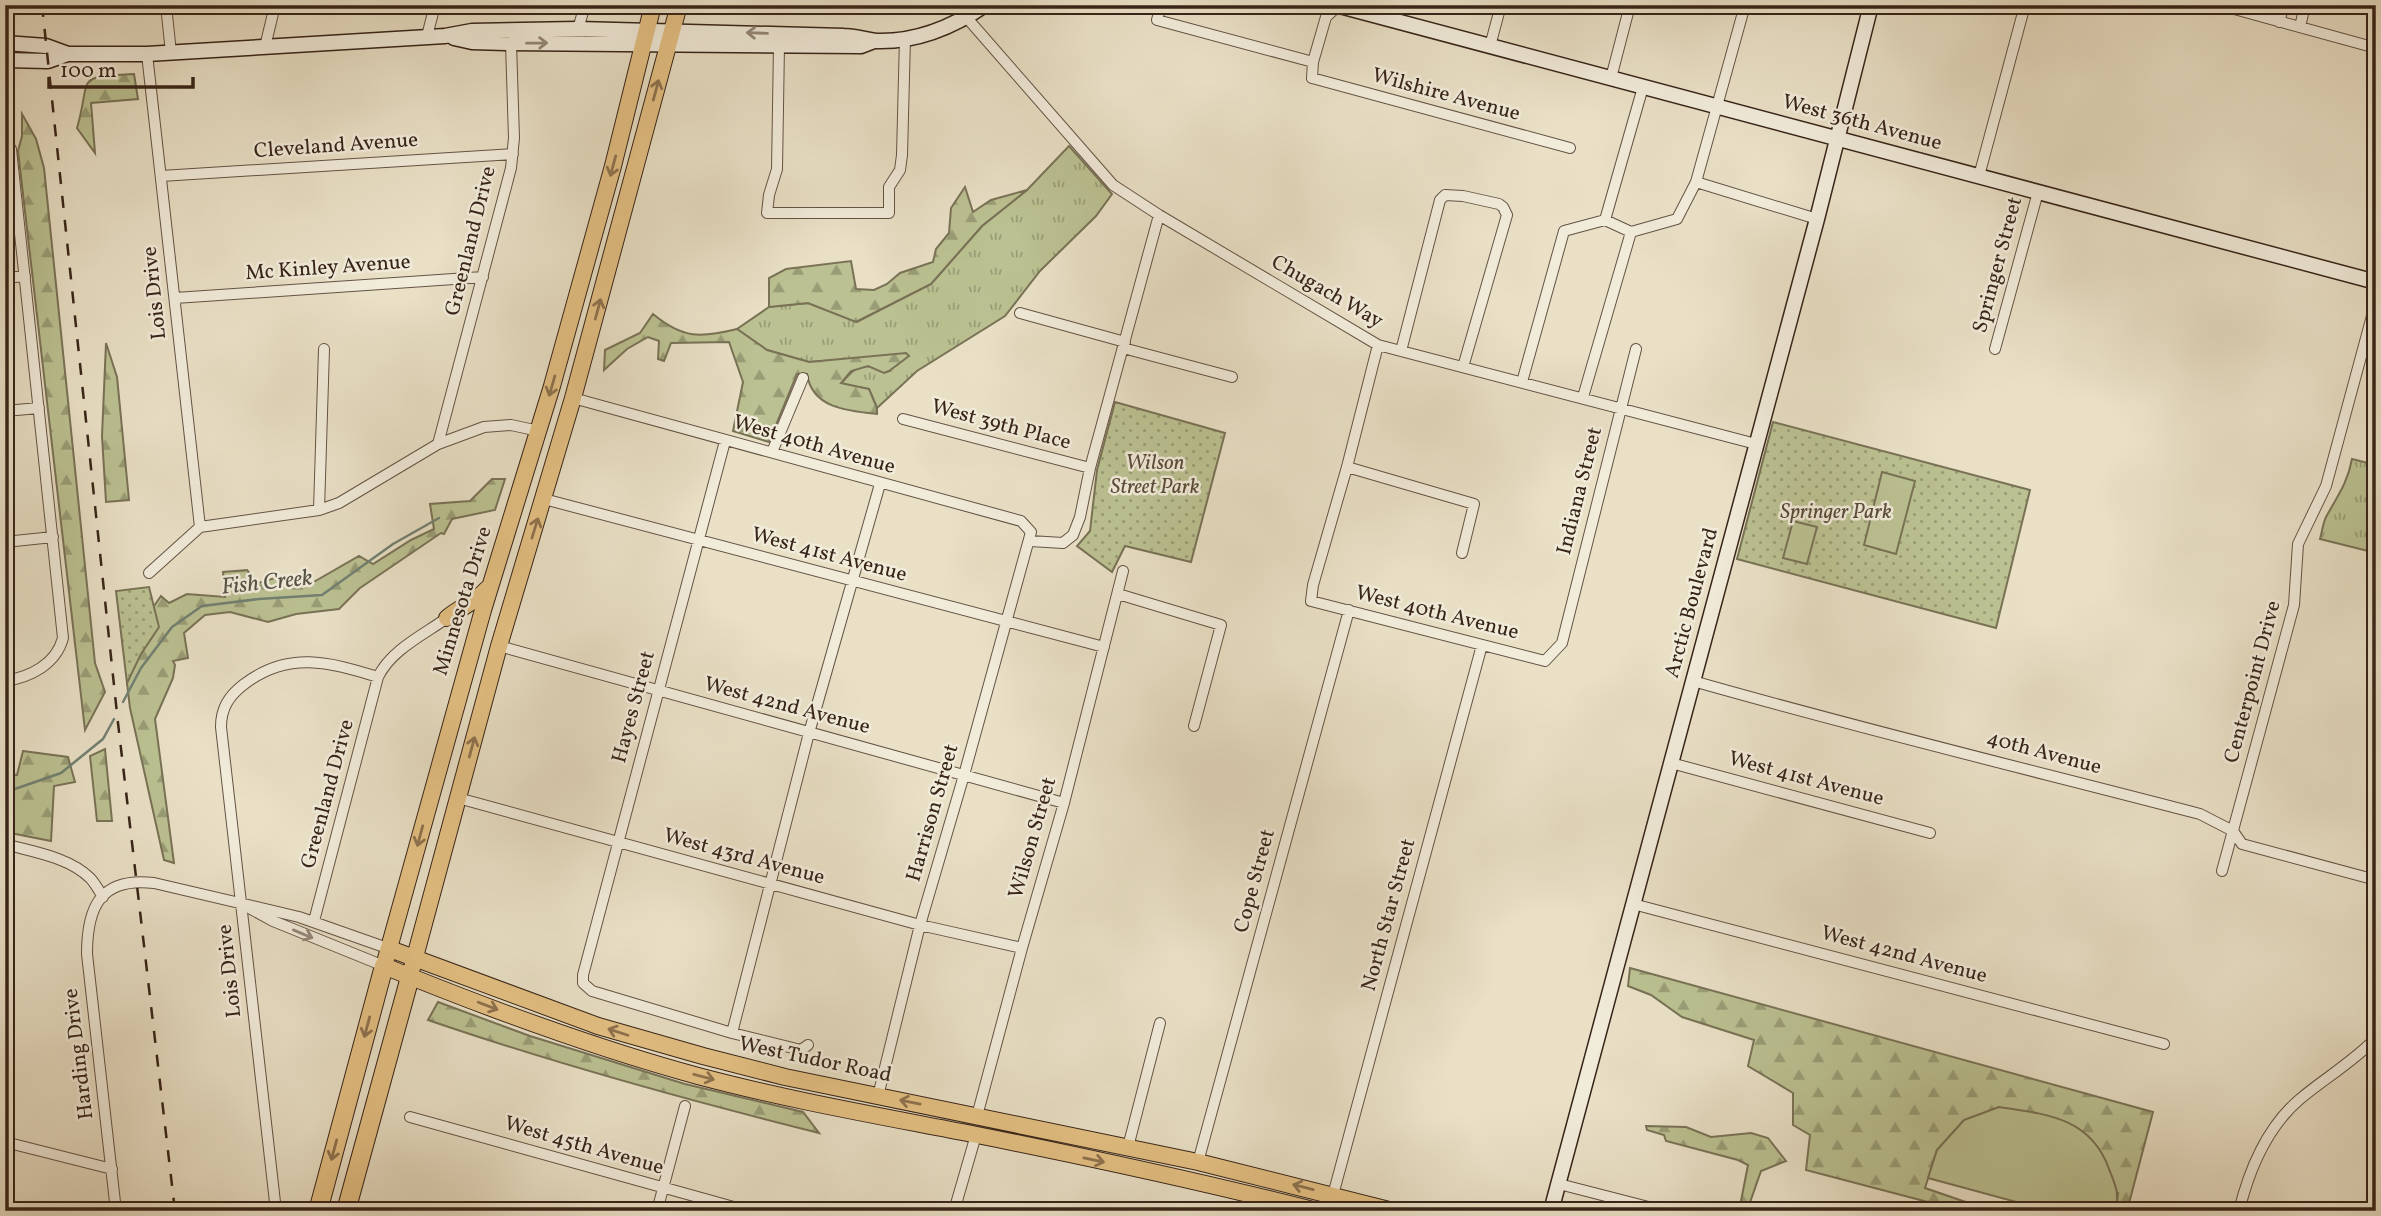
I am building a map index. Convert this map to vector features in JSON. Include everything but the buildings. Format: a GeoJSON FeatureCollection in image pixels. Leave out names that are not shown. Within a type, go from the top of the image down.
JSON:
{"type":"FeatureCollection","features":[{"type":"Feature","properties":{"kind":"highway","name":"Minnesota Drive"},"geometry":{"type":"LineString","coordinates":[[318,1211],[387,958]]}},
{"type":"Feature","properties":{"kind":"highway"},"geometry":{"type":"LineString","coordinates":[[346,1211],[410,977]]}},
{"type":"Feature","properties":{"kind":"main road","name":"Minnesota Drive"},"geometry":{"type":"LineString","coordinates":[[387,958],[473,644],[539,431],[613,166],[653,5]]}},
{"type":"Feature","properties":{"kind":"main road"},"geometry":{"type":"LineString","coordinates":[[410,977],[499,646],[573,398],[679,5]]}},
{"type":"Feature","properties":{"kind":"main road"},"geometry":{"type":"LineString","coordinates":[[445,36],[472,42],[511,43],[645,37],[844,36],[874,41],[905,38],[947,28],[985,5]]}},
{"type":"Feature","properties":{"kind":"main road","name":"West 36th Avenue"},"geometry":{"type":"LineString","coordinates":[[1338,5],[2376,282]]}},
{"type":"Feature","properties":{"kind":"main road","name":"Arctic Boulevard"},"geometry":{"type":"LineString","coordinates":[[1551,1211],[1817,219],[1871,5]]}},
{"type":"Feature","properties":{"kind":"main road"},"geometry":{"type":"LineString","coordinates":[[5,60],[48,61],[68,54],[171,53],[445,36],[471,31],[578,29],[645,37]]}},
{"type":"Feature","properties":{"kind":"main road"},"geometry":{"type":"LineString","coordinates":[[670,37],[779,46],[861,47],[874,41]]}},
{"type":"Feature","properties":{"kind":"main road"},"geometry":{"type":"LineString","coordinates":[[5,43],[46,46],[68,54]]}},
{"type":"Feature","properties":{"kind":"main road"},"geometry":{"type":"LineString","coordinates":[[447,618],[470,605],[490,586]]}},
{"type":"Feature","properties":{"kind":"main road"},"geometry":{"type":"LineString","coordinates":[[447,618],[459,619],[468,625],[473,644]]}},
{"type":"Feature","properties":{"kind":"main road","name":"West Tudor Road"},"geometry":{"type":"LineString","coordinates":[[387,958],[415,958],[598,1026],[666,1047],[785,1077],[1198,1162],[1393,1211]]}},
{"type":"Feature","properties":{"kind":"main road","name":"West Tudor Road"},"geometry":{"type":"LineString","coordinates":[[387,958],[410,977],[650,1063],[732,1084],[1194,1181],[1317,1211]]}},
{"type":"Feature","properties":{"kind":"main road"},"geometry":{"type":"LineString","coordinates":[[879,1115],[889,1112],[947,1124],[970,1124],[977,1116]]}},
{"type":"Feature","properties":{"kind":"main road"},"geometry":{"type":"LineString","coordinates":[[976,1135],[986,1131],[1050,1143],[1063,1143],[1074,1136]]}},
{"type":"Feature","properties":{"kind":"street"},"geometry":{"type":"LineString","coordinates":[[166,5],[171,53]]}},
{"type":"Feature","properties":{"kind":"street"},"geometry":{"type":"LineString","coordinates":[[265,47],[275,5]]}},
{"type":"Feature","properties":{"kind":"street"},"geometry":{"type":"LineString","coordinates":[[427,36],[435,5]]}},
{"type":"Feature","properties":{"kind":"street"},"geometry":{"type":"LineString","coordinates":[[578,29],[585,5]]}},
{"type":"Feature","properties":{"kind":"street"},"geometry":{"type":"LineString","coordinates":[[1161,5],[1157,19],[1314,62],[1326,17],[1338,5]]}},
{"type":"Feature","properties":{"kind":"street"},"geometry":{"type":"LineString","coordinates":[[1490,46],[1501,5]]}},
{"type":"Feature","properties":{"kind":"street"},"geometry":{"type":"LineString","coordinates":[[1611,78],[1630,5]]}},
{"type":"Feature","properties":{"kind":"street"},"geometry":{"type":"LineString","coordinates":[[1522,382],[1564,231],[1605,220],[1631,232],[1677,219],[1696,182],[1745,5]]}},
{"type":"Feature","properties":{"kind":"street"},"geometry":{"type":"LineString","coordinates":[[1979,176],[2025,5]]}},
{"type":"Feature","properties":{"kind":"street"},"geometry":{"type":"LineString","coordinates":[[2220,5],[2376,48]]}},
{"type":"Feature","properties":{"kind":"street"},"geometry":{"type":"LineString","coordinates":[[2279,22],[2284,5]]}},
{"type":"Feature","properties":{"kind":"street"},"geometry":{"type":"LineString","coordinates":[[2300,27],[2305,5]]}},
{"type":"Feature","properties":{"kind":"street","name":"Chugach Way"},"geometry":{"type":"LineString","coordinates":[[967,18],[1113,185],[1378,345],[1756,444]]}},
{"type":"Feature","properties":{"kind":"street"},"geometry":{"type":"LineString","coordinates":[[779,46],[777,169],[769,195],[768,213],[889,213],[889,187],[900,170],[902,155],[905,38]]}},
{"type":"Feature","properties":{"kind":"street","name":"Greenland Drive"},"geometry":{"type":"LineString","coordinates":[[438,444],[513,154],[511,43]]}},
{"type":"Feature","properties":{"kind":"street","name":"Lois Drive"},"geometry":{"type":"LineString","coordinates":[[147,54],[200,527]]}},
{"type":"Feature","properties":{"kind":"street","name":"Wilshire Avenue"},"geometry":{"type":"LineString","coordinates":[[1314,62],[1312,78],[1570,148]]}},
{"type":"Feature","properties":{"kind":"street"},"geometry":{"type":"LineString","coordinates":[[1605,220],[1643,87]]}},
{"type":"Feature","properties":{"kind":"street"},"geometry":{"type":"LineString","coordinates":[[5,681],[16,680],[37,671],[51,661],[60,649],[63,638],[25,276],[8,149]]}},
{"type":"Feature","properties":{"kind":"street","name":"Cleveland Avenue"},"geometry":{"type":"LineString","coordinates":[[161,176],[513,154]]}},
{"type":"Feature","properties":{"kind":"street"},"geometry":{"type":"LineString","coordinates":[[1696,182],[1817,219]]}},
{"type":"Feature","properties":{"kind":"street","name":"Springer Street"},"geometry":{"type":"LineString","coordinates":[[1995,349],[2038,192]]}},
{"type":"Feature","properties":{"kind":"street"},"geometry":{"type":"LineString","coordinates":[[1401,351],[1440,200],[1445,195],[1463,196],[1499,204],[1507,215],[1463,367]]}},
{"type":"Feature","properties":{"kind":"street"},"geometry":{"type":"LineString","coordinates":[[1030,541],[1063,543],[1073,535],[1159,215]]}},
{"type":"Feature","properties":{"kind":"street"},"geometry":{"type":"LineString","coordinates":[[1583,397],[1631,232]]}},
{"type":"Feature","properties":{"kind":"street"},"geometry":{"type":"LineString","coordinates":[[5,278],[25,276]]}},
{"type":"Feature","properties":{"kind":"street","name":"Mc Kinley Avenue"},"geometry":{"type":"LineString","coordinates":[[176,298],[483,276]]}},
{"type":"Feature","properties":{"kind":"street","name":"Centerpoint Drive"},"geometry":{"type":"LineString","coordinates":[[2222,871],[2294,606],[2298,544],[2326,486],[2376,302]]}},
{"type":"Feature","properties":{"kind":"street"},"geometry":{"type":"LineString","coordinates":[[1020,313],[1232,377]]}},
{"type":"Feature","properties":{"kind":"street"},"geometry":{"type":"LineString","coordinates":[[1378,345],[1347,467],[1474,504],[1462,554]]}},
{"type":"Feature","properties":{"kind":"street"},"geometry":{"type":"LineString","coordinates":[[319,510],[324,349]]}},
{"type":"Feature","properties":{"kind":"street","name":"Indiana Street"},"geometry":{"type":"LineString","coordinates":[[1562,643],[1636,349]]}},
{"type":"Feature","properties":{"kind":"street"},"geometry":{"type":"LineString","coordinates":[[772,452],[803,378]]}},
{"type":"Feature","properties":{"kind":"street","name":"West 40th Avenue"},"geometry":{"type":"LineString","coordinates":[[573,398],[1021,521],[1031,532],[1030,541]]}},
{"type":"Feature","properties":{"kind":"street"},"geometry":{"type":"LineString","coordinates":[[5,411],[39,408]]}},
{"type":"Feature","properties":{"kind":"street","name":"West 39th Place"},"geometry":{"type":"LineString","coordinates":[[903,419],[1090,468]]}},
{"type":"Feature","properties":{"kind":"street"},"geometry":{"type":"LineString","coordinates":[[149,573],[200,527],[319,510],[339,503],[438,444],[484,427],[499,425],[539,431]]}},
{"type":"Feature","properties":{"kind":"street","name":"Hayes Street"},"geometry":{"type":"LineString","coordinates":[[725,441],[657,691],[583,983],[592,991],[732,1033]]}},
{"type":"Feature","properties":{"kind":"street","name":"West 40th Avenue"},"geometry":{"type":"LineString","coordinates":[[1347,467],[1313,585],[1311,601],[1545,661],[1562,643]]}},
{"type":"Feature","properties":{"kind":"street"},"geometry":{"type":"LineString","coordinates":[[808,1045],[801,1050],[732,1033],[809,733],[880,484]]}},
{"type":"Feature","properties":{"kind":"street","name":"West 41st Avenue"},"geometry":{"type":"LineString","coordinates":[[544,499],[1104,647]]}},
{"type":"Feature","properties":{"kind":"street"},"geometry":{"type":"LineString","coordinates":[[5,542],[53,537]]}},
{"type":"Feature","properties":{"kind":"street","name":"Harrison Street"},"geometry":{"type":"LineString","coordinates":[[878,1096],[920,925],[1030,541]]}},
{"type":"Feature","properties":{"kind":"street","name":"Wilson Street"},"geometry":{"type":"LineString","coordinates":[[977,1116],[1064,803],[1123,570]]}},
{"type":"Feature","properties":{"kind":"street"},"geometry":{"type":"LineString","coordinates":[[1118,594],[1221,625],[1194,726]]}},
{"type":"Feature","properties":{"kind":"street","name":"Cope Street"},"geometry":{"type":"LineString","coordinates":[[1198,1162],[1349,610]]}},
{"type":"Feature","properties":{"kind":"street"},"geometry":{"type":"LineString","coordinates":[[378,677],[384,665],[395,654],[447,618]]}},
{"type":"Feature","properties":{"kind":"street","name":"North Star Street"},"geometry":{"type":"LineString","coordinates":[[1333,1195],[1482,645]]}},
{"type":"Feature","properties":{"kind":"street","name":"West 42nd Avenue"},"geometry":{"type":"LineString","coordinates":[[499,646],[1064,803]]}},
{"type":"Feature","properties":{"kind":"street","name":"Lois Drive"},"geometry":{"type":"LineString","coordinates":[[276,1211],[221,727],[222,711],[233,693],[259,674],[288,663],[323,663],[378,677]]}},
{"type":"Feature","properties":{"kind":"street","name":"Greenland Drive"},"geometry":{"type":"LineString","coordinates":[[314,921],[378,677]]}},
{"type":"Feature","properties":{"kind":"street","name":"40th Avenue"},"geometry":{"type":"LineString","coordinates":[[1693,681],[1868,730],[1979,755],[2200,814],[2233,831],[2242,844],[2376,880]]}},
{"type":"Feature","properties":{"kind":"street","name":"West 41st Avenue"},"geometry":{"type":"LineString","coordinates":[[1671,763],[1930,833]]}},
{"type":"Feature","properties":{"kind":"street","name":"West 43rd Avenue"},"geometry":{"type":"LineString","coordinates":[[458,798],[920,925],[1022,948]]}},
{"type":"Feature","properties":{"kind":"street"},"geometry":{"type":"LineString","coordinates":[[5,844],[77,868],[90,878],[103,897]]}},
{"type":"Feature","properties":{"kind":"street","name":"West Tudor Road"},"geometry":{"type":"LineString","coordinates":[[103,897],[114,886],[136,881],[242,903],[314,921],[387,958]]}},
{"type":"Feature","properties":{"kind":"street","name":"Harding Drive"},"geometry":{"type":"LineString","coordinates":[[103,897],[91,911],[87,929],[87,954],[116,1211]]}},
{"type":"Feature","properties":{"kind":"street","name":"West Tudor Road"},"geometry":{"type":"LineString","coordinates":[[242,903],[273,921],[387,958]]}},
{"type":"Feature","properties":{"kind":"street","name":"West 42nd Avenue"},"geometry":{"type":"LineString","coordinates":[[1633,904],[2164,1044]]}},
{"type":"Feature","properties":{"kind":"street"},"geometry":{"type":"LineString","coordinates":[[1128,1147],[1160,1023]]}},
{"type":"Feature","properties":{"kind":"street"},"geometry":{"type":"LineString","coordinates":[[2239,1211],[2252,1168],[2282,1119],[2300,1100],[2357,1058],[2376,1038]]}},
{"type":"Feature","properties":{"kind":"street"},"geometry":{"type":"LineString","coordinates":[[657,1211],[685,1106]]}},
{"type":"Feature","properties":{"kind":"street","name":"West 45th Avenue"},"geometry":{"type":"LineString","coordinates":[[410,1117],[748,1211]]}},
{"type":"Feature","properties":{"kind":"street"},"geometry":{"type":"LineString","coordinates":[[954,1211],[976,1135]]}},
{"type":"Feature","properties":{"kind":"street"},"geometry":{"type":"LineString","coordinates":[[5,1142],[112,1169]]}},
{"type":"Feature","properties":{"kind":"street"},"geometry":{"type":"LineString","coordinates":[[1559,1184],[1664,1211]]}},
{"type":"Feature","properties":{"kind":"green space"},"geometry":{"type":"Polygon","coordinates":[[[134,74],[138,99],[91,103],[95,153],[77,128],[85,89],[93,79],[134,74]]]}},
{"type":"Feature","properties":{"kind":"green space"},"geometry":{"type":"Polygon","coordinates":[[[22,114],[36,139],[44,168],[95,663],[105,692],[85,730],[18,151],[22,136],[22,114]]]}},
{"type":"Feature","properties":{"kind":"green space"},"geometry":{"type":"Polygon","coordinates":[[[1069,146],[1112,194],[1096,216],[1040,271],[1005,316],[917,371],[877,408],[869,389],[841,384],[858,368],[867,366],[889,371],[849,359],[809,362],[767,350],[737,329],[769,307],[808,303],[857,322],[931,284],[982,226],[1027,190],[1069,146]]]}},
{"type":"Feature","properties":{"kind":"green space"},"geometry":{"type":"Polygon","coordinates":[[[965,187],[973,212],[991,200],[1027,190],[982,226],[931,284],[856,322],[808,303],[769,307],[769,278],[786,269],[851,261],[856,289],[874,290],[900,273],[933,262],[936,249],[949,233],[951,208],[965,187]]]}},
{"type":"Feature","properties":{"kind":"green space"},"geometry":{"type":"Polygon","coordinates":[[[653,314],[674,328],[693,334],[713,334],[737,329],[767,350],[809,362],[906,353],[909,356],[884,373],[868,366],[851,371],[841,383],[869,389],[877,414],[843,409],[823,401],[810,385],[807,374],[797,374],[769,442],[733,431],[743,382],[729,342],[671,343],[664,361],[658,359],[659,341],[648,337],[627,349],[604,370],[605,350],[640,333],[653,314]]]}},
{"type":"Feature","properties":{"kind":"green space"},"geometry":{"type":"Polygon","coordinates":[[[106,343],[117,377],[129,500],[106,502],[102,436],[106,343]]]}},
{"type":"Feature","properties":{"kind":"green space","name":"Wilson Street Park"},"geometry":{"type":"Polygon","coordinates":[[[1115,402],[1225,433],[1191,562],[1125,546],[1112,572],[1077,546],[1090,531],[1097,470],[1115,402]]]}},
{"type":"Feature","properties":{"kind":"green space","name":"Springer Park"},"geometry":{"type":"Polygon","coordinates":[[[1773,422],[2030,490],[1996,628],[1737,559],[1773,422]]]}},
{"type":"Feature","properties":{"kind":"green space"},"geometry":{"type":"Polygon","coordinates":[[[2352,459],[2376,465],[2376,553],[2320,539],[2325,519],[2345,482],[2352,459]]]}},
{"type":"Feature","properties":{"kind":"green space"},"geometry":{"type":"Polygon","coordinates":[[[1882,472],[1915,481],[1896,554],[1864,545],[1882,472]]]}},
{"type":"Feature","properties":{"kind":"green space"},"geometry":{"type":"Polygon","coordinates":[[[492,479],[505,479],[495,510],[452,519],[444,534],[441,533],[360,588],[339,609],[296,614],[268,622],[230,612],[205,615],[184,633],[188,658],[173,661],[173,678],[155,719],[174,863],[164,860],[130,708],[127,683],[154,606],[161,596],[169,603],[187,594],[225,597],[223,572],[247,570],[258,583],[275,578],[305,587],[359,556],[373,564],[434,529],[430,504],[470,501],[492,479]]]}},
{"type":"Feature","properties":{"kind":"green space"},"geometry":{"type":"Polygon","coordinates":[[[1793,521],[1817,527],[1807,564],[1783,558],[1793,521]]]}},
{"type":"Feature","properties":{"kind":"green space"},"geometry":{"type":"Polygon","coordinates":[[[149,587],[159,627],[141,654],[127,683],[116,591],[149,587]]]}},
{"type":"Feature","properties":{"kind":"green space"},"geometry":{"type":"Polygon","coordinates":[[[105,749],[112,821],[97,821],[90,756],[105,749]]]}},
{"type":"Feature","properties":{"kind":"green space"},"geometry":{"type":"Polygon","coordinates":[[[23,751],[68,757],[75,782],[54,786],[51,841],[5,832],[5,773],[17,775],[23,751]]]}},
{"type":"Feature","properties":{"kind":"green space"},"geometry":{"type":"Polygon","coordinates":[[[1630,968],[2153,1112],[2127,1211],[2116,1211],[2118,1193],[1999,1107],[1964,1120],[1937,1150],[1925,1188],[1992,1211],[1962,1211],[1806,1170],[1810,1135],[1793,1125],[1793,1093],[1748,1066],[1754,1040],[1682,1017],[1651,995],[1628,986],[1630,968]]]}},
{"type":"Feature","properties":{"kind":"green space"},"geometry":{"type":"Polygon","coordinates":[[[438,1002],[530,1036],[685,1084],[803,1112],[819,1133],[622,1081],[428,1020],[438,1002]]]}},
{"type":"Feature","properties":{"kind":"green space"},"geometry":{"type":"Polygon","coordinates":[[[1999,1107],[2050,1116],[2079,1129],[2091,1139],[2101,1152],[2113,1180],[2117,1194],[2116,1211],[2050,1211],[1928,1178],[1937,1150],[1964,1120],[1999,1107]]]}},
{"type":"Feature","properties":{"kind":"green space"},"geometry":{"type":"Polygon","coordinates":[[[1646,1126],[1686,1127],[1711,1137],[1751,1133],[1768,1138],[1786,1161],[1761,1171],[1747,1211],[1739,1211],[1748,1165],[1666,1141],[1664,1135],[1647,1130],[1646,1126]]]}},
{"type":"Feature","properties":{"kind":"waterway","name":"Fish Creek"},"geometry":{"type":"LineString","coordinates":[[123,702],[141,668],[172,627],[202,606],[322,595],[393,544],[439,518]]}},
{"type":"Feature","properties":{"kind":"waterway","name":"Fish Creek"},"geometry":{"type":"LineString","coordinates":[[5,790],[61,773],[103,739],[114,719]]}},
{"type":"Feature","properties":{"kind":"railway"},"geometry":{"type":"LineString","coordinates":[[42,5],[118,723],[175,1211]]}}]}
